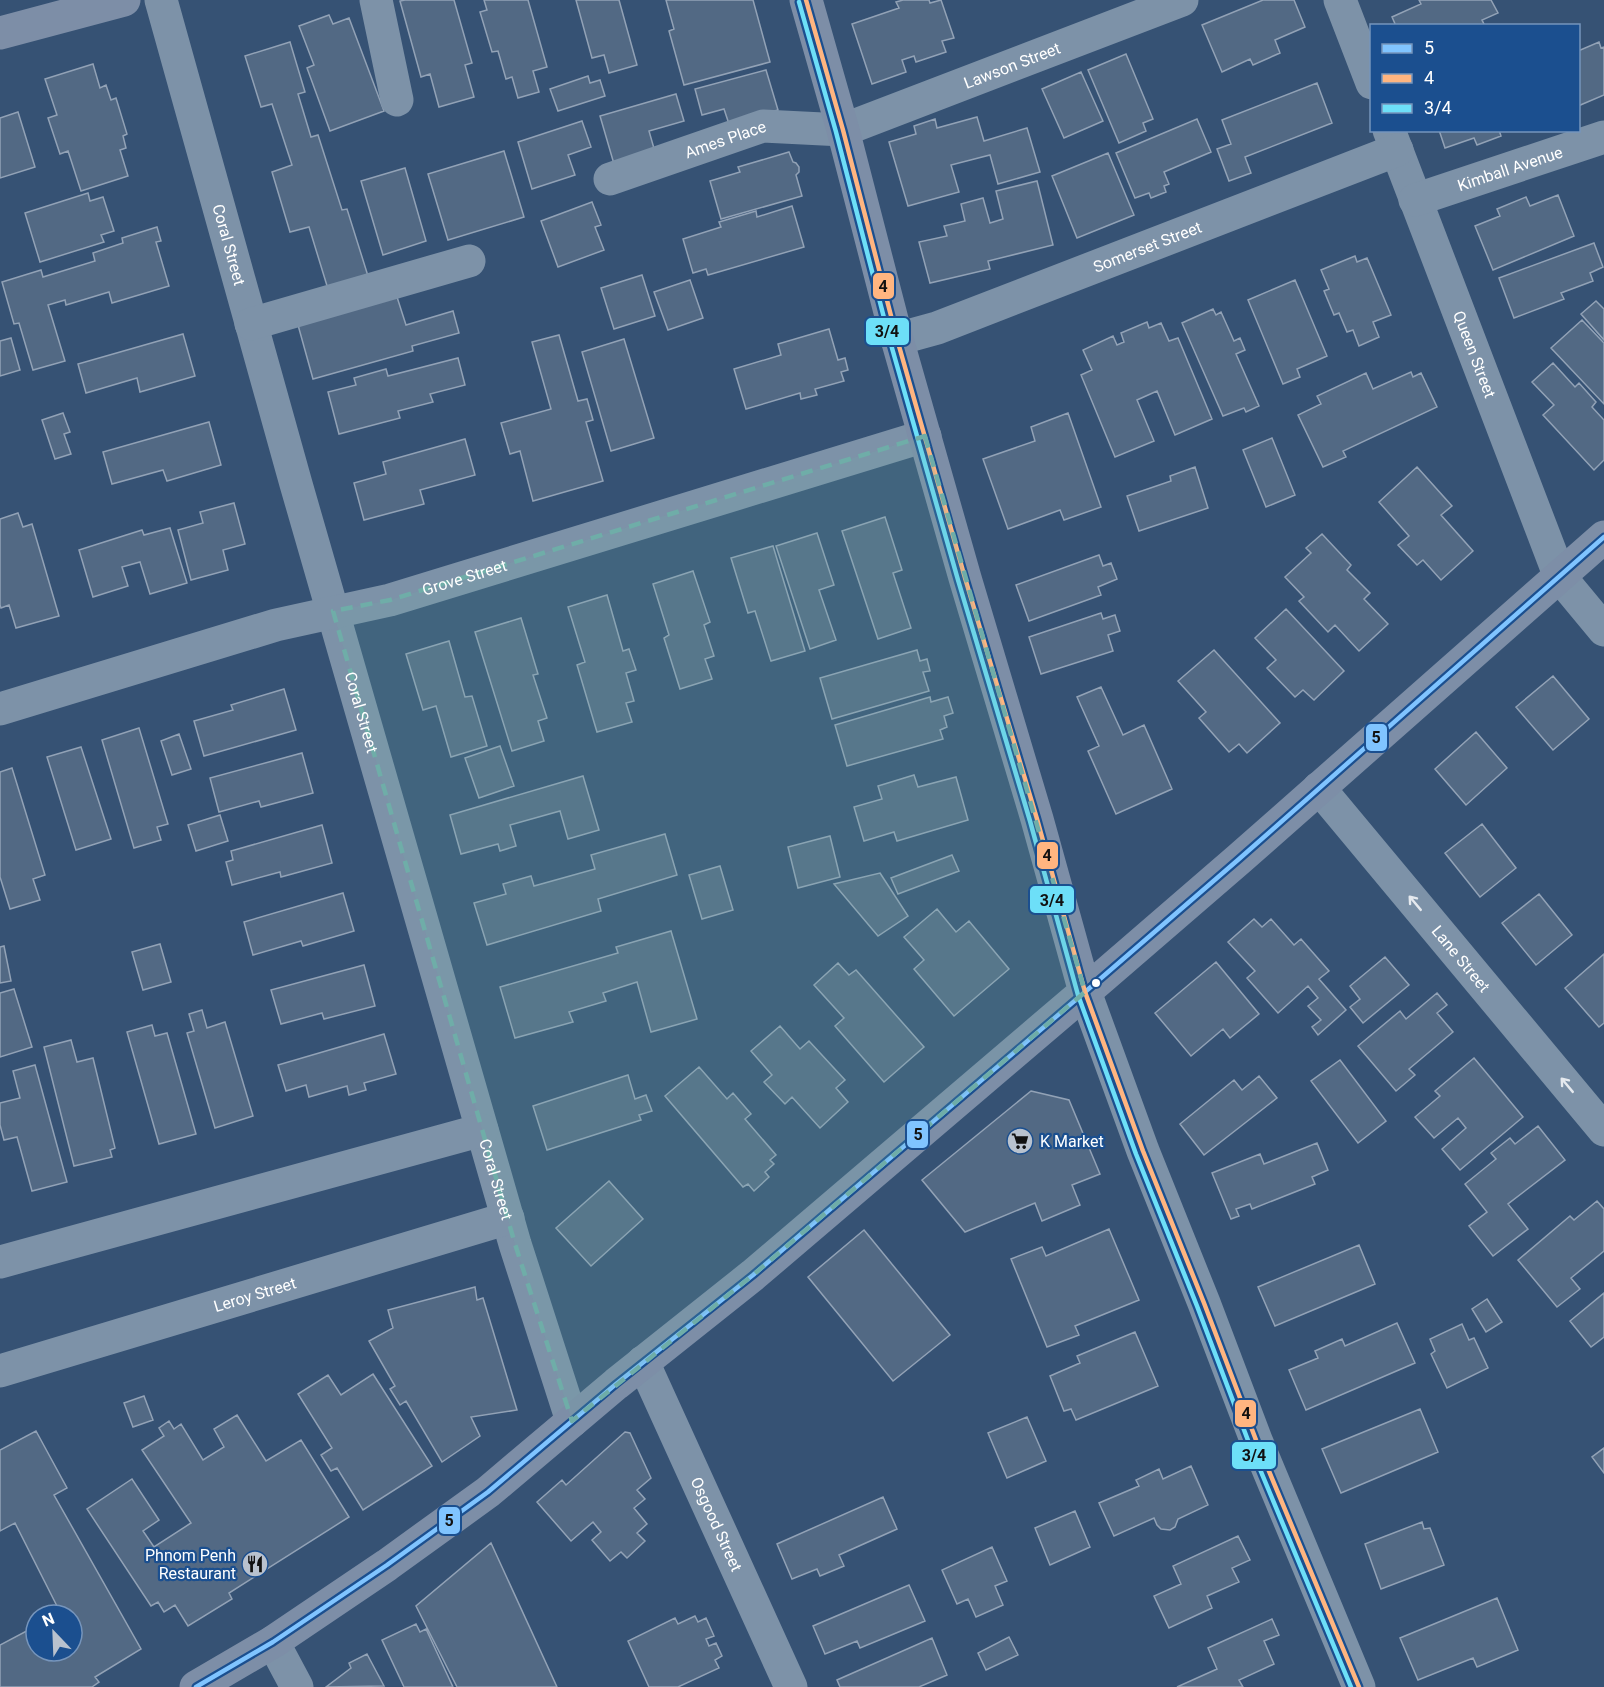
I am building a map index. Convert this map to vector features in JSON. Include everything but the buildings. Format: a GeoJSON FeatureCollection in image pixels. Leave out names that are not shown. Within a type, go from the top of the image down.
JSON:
{"type":"FeatureCollection","features":[{"type":"Feature","properties":{"kind":"main road"},"geometry":{"type":"LineString","coordinates":[[0,33],[124,0]]}},
{"type":"Feature","properties":{"kind":"main road"},"geometry":{"type":"LineString","coordinates":[[806,0],[843,130],[897,339],[1085,992]]}},
{"type":"Feature","properties":{"kind":"main road"},"geometry":{"type":"LineString","coordinates":[[196,1687],[273,1642],[387,1565],[488,1492],[643,1362],[753,1275],[1085,992],[1604,537]]}},
{"type":"Feature","properties":{"kind":"street","name":"Coral Street"},"geometry":{"type":"LineString","coordinates":[[161,0],[251,324],[507,1218],[572,1421]]}},
{"type":"Feature","properties":{"kind":"street"},"geometry":{"type":"LineString","coordinates":[[376,0],[397,100]]}},
{"type":"Feature","properties":{"kind":"street","name":"Lawson Street"},"geometry":{"type":"LineString","coordinates":[[843,130],[1182,0]]}},
{"type":"Feature","properties":{"kind":"street"},"geometry":{"type":"LineString","coordinates":[[1340,0],[1370,80]]}},
{"type":"Feature","properties":{"kind":"street","name":"Ames Place"},"geometry":{"type":"LineString","coordinates":[[610,179],[764,126],[843,130]]}},
{"type":"Feature","properties":{"kind":"street","name":"Kimball Avenue"},"geometry":{"type":"LineString","coordinates":[[1415,200],[1604,137]]}},
{"type":"Feature","properties":{"kind":"street","name":"Somerset Street"},"geometry":{"type":"LineString","coordinates":[[897,339],[937,328],[1393,140]]}},
{"type":"Feature","properties":{"kind":"street","name":"Queen Street"},"geometry":{"type":"LineString","coordinates":[[1393,140],[1560,576],[1604,630]]}},
{"type":"Feature","properties":{"kind":"street"},"geometry":{"type":"LineString","coordinates":[[251,324],[469,261]]}},
{"type":"Feature","properties":{"kind":"street","name":"Grove Street"},"geometry":{"type":"LineString","coordinates":[[0,709],[276,625],[390,600],[925,436]]}},
{"type":"Feature","properties":{"kind":"street","name":"Lane Street"},"geometry":{"type":"LineString","coordinates":[[1319,788],[1604,1130]]}},
{"type":"Feature","properties":{"kind":"street"},"geometry":{"type":"LineString","coordinates":[[1085,992],[1143,1152],[1261,1451],[1359,1687]]}},
{"type":"Feature","properties":{"kind":"street"},"geometry":{"type":"LineString","coordinates":[[0,1262],[482,1130]]}},
{"type":"Feature","properties":{"kind":"street","name":"Leroy Street"},"geometry":{"type":"LineString","coordinates":[[0,1371],[507,1218]]}},
{"type":"Feature","properties":{"kind":"street","name":"Osgood Street"},"geometry":{"type":"LineString","coordinates":[[643,1362],[790,1687]]}},
{"type":"Feature","properties":{"kind":"street"},"geometry":{"type":"LineString","coordinates":[[273,1642],[297,1687]]}},
{"type":"Feature","properties":{"kind":"highlighted area"},"geometry":{"type":"Polygon","coordinates":[[[925,436],[1085,992],[753,1275],[572,1421],[515,1244],[333,611],[390,600],[925,436]]]}},
{"type":"Feature","properties":{"kind":"transit line","name":"4"},"geometry":{"type":"LineString","coordinates":[[806,0],[843,130],[897,339],[1085,992],[1143,1151],[1256,1440],[1359,1687]]}},
{"type":"Feature","properties":{"kind":"transit line","name":"3/4"},"geometry":{"type":"LineString","coordinates":[[799,2],[836,132],[890,341],[1030,821],[1078,995],[1136,1154],[1249,1443],[1351,1687]]}},
{"type":"Feature","properties":{"kind":"transit line","name":"5"},"geometry":{"type":"LineString","coordinates":[[196,1687],[273,1642],[387,1565],[488,1492],[616,1384],[753,1275],[1085,992],[1604,537]]}},
{"type":"Feature","properties":{"kind":"place","name":"K Market"},"geometry":{"type":"Point","coordinates":[1020,1141]}},
{"type":"Feature","properties":{"kind":"place","name":"Phnom Penh Restaurant"},"geometry":{"type":"Point","coordinates":[255,1564]}}]}
